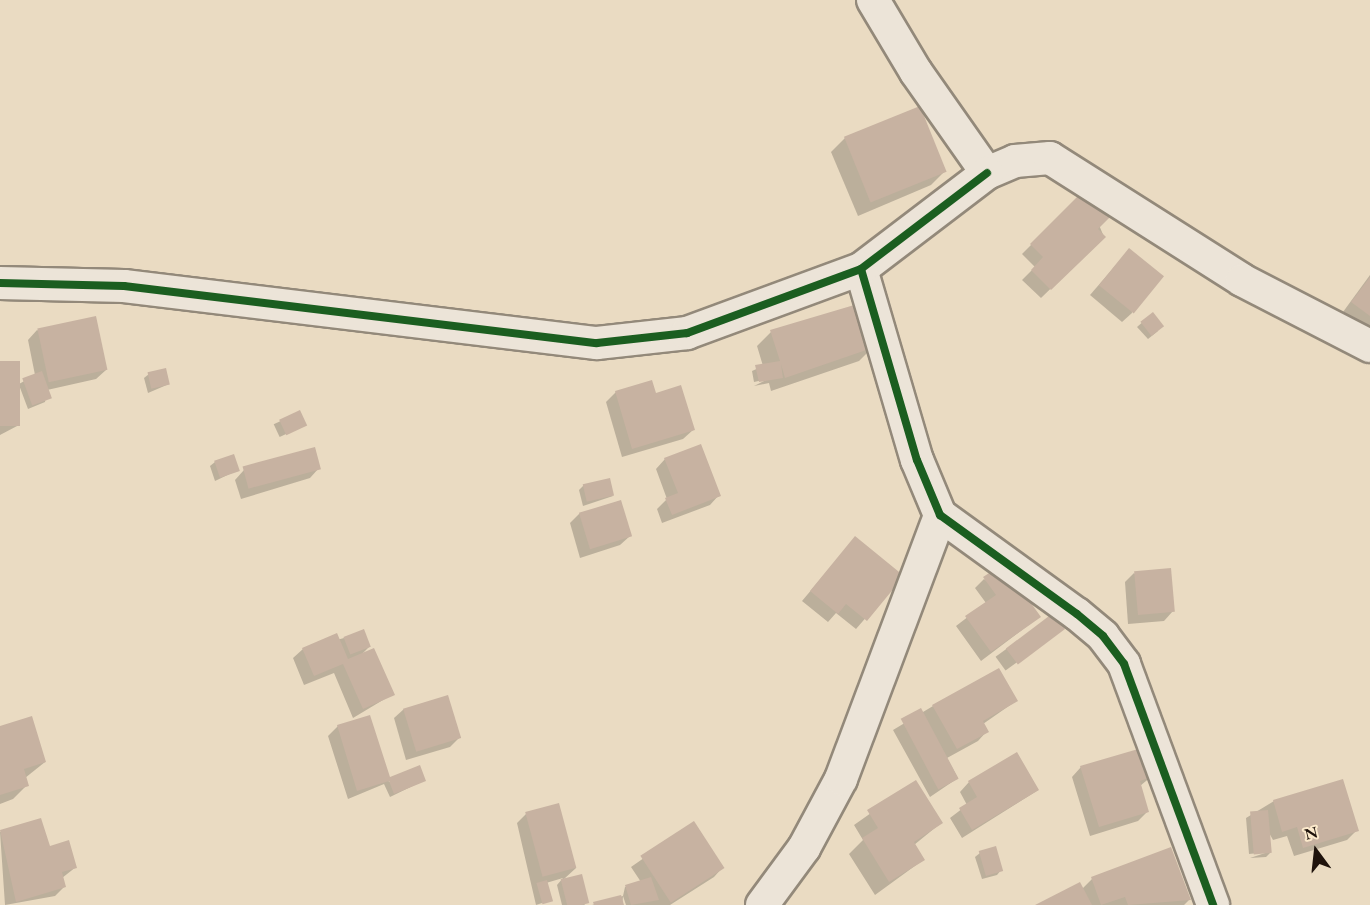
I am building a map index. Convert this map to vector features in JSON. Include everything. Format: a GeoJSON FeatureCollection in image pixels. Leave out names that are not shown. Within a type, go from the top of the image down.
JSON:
{"type":"FeatureCollection","features":[{"type":"Feature","properties":{"kind":"street"},"geometry":{"type":"LineString","coordinates":[[873,0],[916,72],[987,172]]}},
{"type":"Feature","properties":{"kind":"street"},"geometry":{"type":"LineString","coordinates":[[0,283],[124,286],[607,343],[687,333],[861,269],[987,172],[1015,161],[1050,158],[1242,280],[1370,346]]}},
{"type":"Feature","properties":{"kind":"street"},"geometry":{"type":"LineString","coordinates":[[861,269],[917,460],[940,515],[1077,614],[1103,636],[1124,664],[1213,905]]}},
{"type":"Feature","properties":{"kind":"street"},"geometry":{"type":"LineString","coordinates":[[762,905],[804,848],[841,779],[940,515]]}},
{"type":"Feature","properties":{"kind":"building"},"geometry":{"type":"Polygon","coordinates":[[[920,106],[947,172],[871,203],[844,137],[920,106]]]}},
{"type":"Feature","properties":{"kind":"building"},"geometry":{"type":"Polygon","coordinates":[[[1085,189],[1111,216],[1098,229],[1106,237],[1051,290],[1031,270],[1043,257],[1030,244],[1085,189]]]}},
{"type":"Feature","properties":{"kind":"building"},"geometry":{"type":"Polygon","coordinates":[[[1129,248],[1164,276],[1134,314],[1099,285],[1129,248]]]}},
{"type":"Feature","properties":{"kind":"building"},"geometry":{"type":"Polygon","coordinates":[[[1370,277],[1370,316],[1351,302],[1370,277]]]}},
{"type":"Feature","properties":{"kind":"building"},"geometry":{"type":"Polygon","coordinates":[[[861,303],[875,347],[785,378],[781,364],[783,378],[759,382],[755,365],[780,361],[770,330],[861,303]]]}},
{"type":"Feature","properties":{"kind":"building"},"geometry":{"type":"Polygon","coordinates":[[[1153,312],[1164,326],[1151,336],[1140,322],[1153,312]]]}},
{"type":"Feature","properties":{"kind":"building"},"geometry":{"type":"Polygon","coordinates":[[[96,316],[107,370],[49,382],[37,328],[96,316]]]}},
{"type":"Feature","properties":{"kind":"building"},"geometry":{"type":"Polygon","coordinates":[[[0,361],[20,361],[20,426],[0,426],[0,361]]]}},
{"type":"Feature","properties":{"kind":"building"},"geometry":{"type":"Polygon","coordinates":[[[166,368],[170,385],[151,389],[147,372],[166,368]]]}},
{"type":"Feature","properties":{"kind":"building"},"geometry":{"type":"Polygon","coordinates":[[[42,371],[52,398],[32,405],[22,378],[42,371]]]}},
{"type":"Feature","properties":{"kind":"building"},"geometry":{"type":"Polygon","coordinates":[[[652,380],[656,393],[681,385],[695,430],[632,449],[615,391],[652,380]]]}},
{"type":"Feature","properties":{"kind":"building"},"geometry":{"type":"Polygon","coordinates":[[[300,410],[307,425],[286,435],[279,420],[300,410]]]}},
{"type":"Feature","properties":{"kind":"building"},"geometry":{"type":"Polygon","coordinates":[[[701,444],[721,496],[672,515],[665,498],[678,493],[664,458],[701,444]]]}},
{"type":"Feature","properties":{"kind":"building"},"geometry":{"type":"Polygon","coordinates":[[[315,447],[321,469],[249,489],[243,466],[315,447]]]}},
{"type":"Feature","properties":{"kind":"building"},"geometry":{"type":"Polygon","coordinates":[[[234,454],[240,471],[220,478],[214,461],[234,454]]]}},
{"type":"Feature","properties":{"kind":"building"},"geometry":{"type":"Polygon","coordinates":[[[610,478],[614,496],[587,502],[583,484],[610,478]]]}},
{"type":"Feature","properties":{"kind":"building"},"geometry":{"type":"Polygon","coordinates":[[[621,500],[632,536],[590,549],[579,513],[621,500]]]}},
{"type":"Feature","properties":{"kind":"building"},"geometry":{"type":"Polygon","coordinates":[[[855,536],[904,576],[867,621],[846,604],[838,614],[810,591],[855,536]]]}},
{"type":"Feature","properties":{"kind":"building"},"geometry":{"type":"Polygon","coordinates":[[[1003,564],[1041,617],[991,652],[965,616],[996,595],[983,577],[1003,564]]]}},
{"type":"Feature","properties":{"kind":"building"},"geometry":{"type":"Polygon","coordinates":[[[1171,568],[1175,612],[1138,615],[1134,571],[1171,568]]]}},
{"type":"Feature","properties":{"kind":"building"},"geometry":{"type":"Polygon","coordinates":[[[1053,613],[1065,629],[1018,664],[1006,649],[1053,613]]]}},
{"type":"Feature","properties":{"kind":"building"},"geometry":{"type":"Polygon","coordinates":[[[364,629],[371,647],[350,655],[343,637],[364,629]]]}},
{"type":"Feature","properties":{"kind":"building"},"geometry":{"type":"Polygon","coordinates":[[[337,633],[348,659],[374,648],[395,695],[363,709],[343,664],[314,676],[302,648],[337,633]]]}},
{"type":"Feature","properties":{"kind":"building"},"geometry":{"type":"Polygon","coordinates":[[[999,668],[1018,701],[983,721],[989,732],[957,749],[932,705],[999,668]]]}},
{"type":"Feature","properties":{"kind":"building"},"geometry":{"type":"Polygon","coordinates":[[[448,695],[461,738],[416,752],[403,709],[448,695]]]}},
{"type":"Feature","properties":{"kind":"building"},"geometry":{"type":"Polygon","coordinates":[[[921,708],[959,779],[938,789],[901,719],[921,708]]]}},
{"type":"Feature","properties":{"kind":"building"},"geometry":{"type":"Polygon","coordinates":[[[370,715],[390,777],[420,765],[426,781],[394,794],[389,781],[357,791],[337,725],[370,715]]]}},
{"type":"Feature","properties":{"kind":"building"},"geometry":{"type":"Polygon","coordinates":[[[32,716],[46,762],[24,769],[29,786],[0,795],[0,726],[32,716]]]}},
{"type":"Feature","properties":{"kind":"building"},"geometry":{"type":"Polygon","coordinates":[[[1145,747],[1154,776],[1140,781],[1149,812],[1099,827],[1080,766],[1145,747]]]}},
{"type":"Feature","properties":{"kind":"building"},"geometry":{"type":"Polygon","coordinates":[[[1017,752],[1039,790],[972,830],[959,808],[977,797],[968,781],[1017,752]]]}},
{"type":"Feature","properties":{"kind":"building"},"geometry":{"type":"Polygon","coordinates":[[[1343,779],[1359,831],[1303,848],[1297,827],[1282,832],[1273,800],[1343,779]]]}},
{"type":"Feature","properties":{"kind":"building"},"geometry":{"type":"Polygon","coordinates":[[[916,780],[943,823],[914,842],[925,860],[889,882],[862,838],[878,828],[867,810],[916,780]]]}},
{"type":"Feature","properties":{"kind":"building"},"geometry":{"type":"Polygon","coordinates":[[[559,803],[576,868],[543,877],[525,812],[559,803]]]}},
{"type":"Feature","properties":{"kind":"building"},"geometry":{"type":"Polygon","coordinates":[[[1268,810],[1272,853],[1254,854],[1250,812],[1268,810]]]}},
{"type":"Feature","properties":{"kind":"building"},"geometry":{"type":"Polygon","coordinates":[[[41,818],[50,846],[69,840],[77,868],[62,872],[66,887],[16,902],[0,830],[41,818]]]}},
{"type":"Feature","properties":{"kind":"building"},"geometry":{"type":"Polygon","coordinates":[[[694,821],[724,868],[671,903],[640,856],[694,821]]]}},
{"type":"Feature","properties":{"kind":"building"},"geometry":{"type":"Polygon","coordinates":[[[996,846],[1003,871],[986,876],[979,851],[996,846]]]}},
{"type":"Feature","properties":{"kind":"building"},"geometry":{"type":"Polygon","coordinates":[[[1171,847],[1191,900],[1128,905],[1125,897],[1101,905],[1091,877],[1171,847]]]}},
{"type":"Feature","properties":{"kind":"building"},"geometry":{"type":"Polygon","coordinates":[[[582,874],[589,903],[567,905],[561,879],[582,874]]]}},
{"type":"Feature","properties":{"kind":"building"},"geometry":{"type":"Polygon","coordinates":[[[651,877],[659,900],[631,905],[625,885],[651,877]]]}},
{"type":"Feature","properties":{"kind":"building"},"geometry":{"type":"Polygon","coordinates":[[[547,880],[553,901],[542,904],[536,883],[547,880]]]}},
{"type":"Feature","properties":{"kind":"building"},"geometry":{"type":"Polygon","coordinates":[[[1080,882],[1092,905],[1035,905],[1080,882]]]}},
{"type":"Feature","properties":{"kind":"building"},"geometry":{"type":"Polygon","coordinates":[[[621,895],[624,905],[594,905],[593,902],[621,895]]]}},
{"type":"Feature","properties":{"kind":"cycle path"},"geometry":{"type":"LineString","coordinates":[[987,173],[861,269],[917,460],[940,515],[1077,614],[1103,636],[1124,664],[1213,905]]}},
{"type":"Feature","properties":{"kind":"cycle path"},"geometry":{"type":"LineString","coordinates":[[0,283],[124,286],[597,343],[687,333],[861,269]]}}]}
